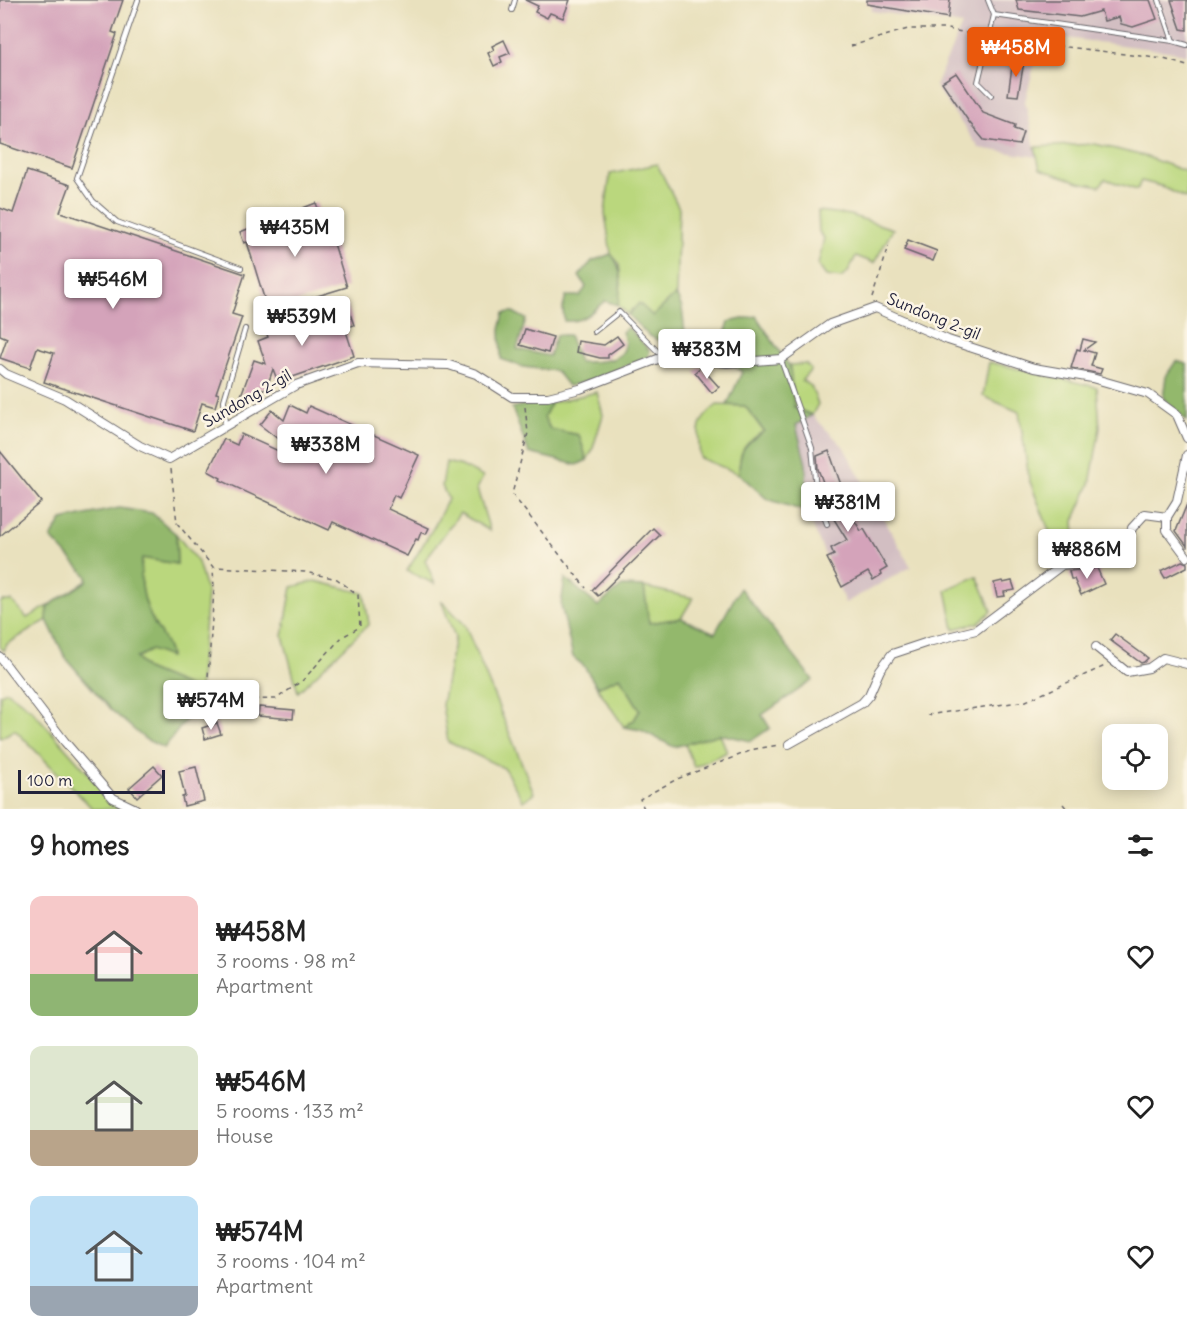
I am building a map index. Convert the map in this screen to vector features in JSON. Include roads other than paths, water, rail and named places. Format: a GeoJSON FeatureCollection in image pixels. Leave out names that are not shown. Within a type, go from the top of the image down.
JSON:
{"type":"FeatureCollection","features":[{"type":"Feature","properties":{"kind":"street","name":"Sundong 2-gil"},"geometry":{"type":"LineString","coordinates":[[0,369],[6,374],[65,399],[140,446],[169,459],[296,385],[358,363],[449,365],[476,374],[512,397],[548,397],[580,388],[663,357],[727,363],[781,359],[830,324],[875,308],[948,340],[1035,368],[1092,378],[1148,394],[1177,415],[1187,438]]}},
{"type":"Feature","properties":{"kind":"street"},"geometry":{"type":"LineString","coordinates":[[1187,455],[1177,501],[1167,517],[1167,530],[1187,557]]}},
{"type":"Feature","properties":{"kind":"street"},"geometry":{"type":"LineString","coordinates":[[789,744],[862,703],[869,695],[880,670],[892,654],[976,630],[1062,565],[1118,562],[1126,550],[1132,528],[1145,514],[1167,517]]}},
{"type":"Feature","properties":{"kind":"street"},"geometry":{"type":"LineString","coordinates":[[1096,647],[1127,672],[1149,668],[1163,658],[1187,664]]}},
{"type":"Feature","properties":{"kind":"street"},"geometry":{"type":"LineString","coordinates":[[0,657],[65,742],[113,798],[136,809]]}},
{"type":"Feature","properties":{"kind":"lane"},"geometry":{"type":"LineString","coordinates":[[138,0],[77,178],[93,201],[117,222],[242,268]]}},
{"type":"Feature","properties":{"kind":"lane"},"geometry":{"type":"LineString","coordinates":[[512,10],[515,0]]}},
{"type":"Feature","properties":{"kind":"lane"},"geometry":{"type":"LineString","coordinates":[[988,0],[994,15],[978,82],[991,95]]}},
{"type":"Feature","properties":{"kind":"lane"},"geometry":{"type":"LineString","coordinates":[[1159,0],[1173,41]]}},
{"type":"Feature","properties":{"kind":"lane"},"geometry":{"type":"LineString","coordinates":[[994,15],[1173,41],[1187,45]]}},
{"type":"Feature","properties":{"kind":"lane"},"geometry":{"type":"LineString","coordinates":[[594,332],[619,312],[663,357]]}},
{"type":"Feature","properties":{"kind":"lane"},"geometry":{"type":"LineString","coordinates":[[225,427],[225,400],[245,329]]}},
{"type":"Feature","properties":{"kind":"lane"},"geometry":{"type":"LineString","coordinates":[[781,359],[812,448],[817,499],[827,524]]}}]}
